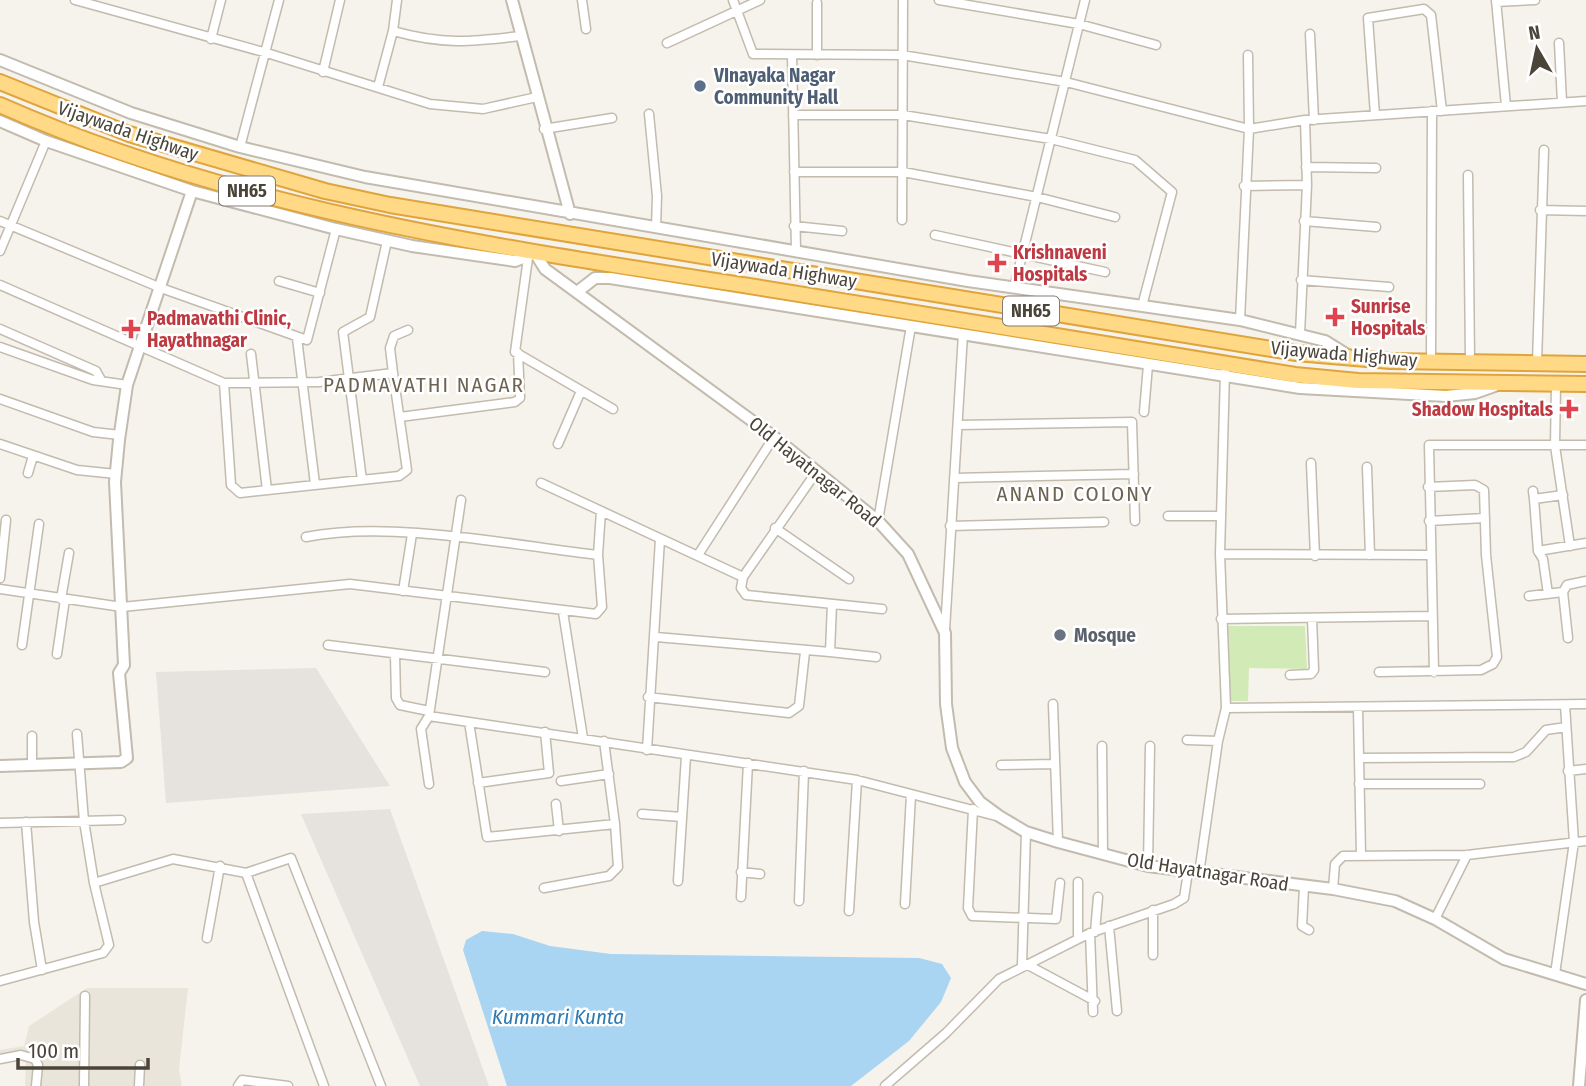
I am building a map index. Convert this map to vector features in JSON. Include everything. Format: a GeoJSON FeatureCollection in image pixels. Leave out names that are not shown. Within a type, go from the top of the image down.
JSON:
{"type":"FeatureCollection","features":[{"type":"Feature","properties":{"kind":"highway","name":"Vijaywada Highway"},"geometry":{"type":"LineString","coordinates":[[2,87],[129,134],[325,191],[390,205],[1240,345],[1354,359],[1586,364]]}},
{"type":"Feature","properties":{"kind":"highway","name":"Vijaywada Highway"},"geometry":{"type":"LineString","coordinates":[[0,105],[121,153],[270,198],[386,226],[532,255],[1225,371],[1358,381],[1586,384]]}},
{"type":"Feature","properties":{"kind":"highway"},"geometry":{"type":"LineString","coordinates":[[1451,361],[1452,382]]}},
{"type":"Feature","properties":{"kind":"street"},"geometry":{"type":"LineString","coordinates":[[75,0],[211,40],[267,53],[430,104],[483,108],[537,97]]}},
{"type":"Feature","properties":{"kind":"street"},"geometry":{"type":"LineString","coordinates":[[211,40],[221,0]]}},
{"type":"Feature","properties":{"kind":"street"},"geometry":{"type":"LineString","coordinates":[[240,147],[279,0]]}},
{"type":"Feature","properties":{"kind":"street"},"geometry":{"type":"LineString","coordinates":[[323,72],[340,0]]}},
{"type":"Feature","properties":{"kind":"street"},"geometry":{"type":"LineString","coordinates":[[378,87],[393,31],[397,0]]}},
{"type":"Feature","properties":{"kind":"street"},"geometry":{"type":"LineString","coordinates":[[512,0],[544,129],[570,214]]}},
{"type":"Feature","properties":{"kind":"street"},"geometry":{"type":"LineString","coordinates":[[582,0],[586,29]]}},
{"type":"Feature","properties":{"kind":"street"},"geometry":{"type":"LineString","coordinates":[[733,0],[752,54],[902,55],[1066,82],[1249,129],[1309,120],[1586,101]]}},
{"type":"Feature","properties":{"kind":"street"},"geometry":{"type":"LineString","coordinates":[[667,43],[760,0]]}},
{"type":"Feature","properties":{"kind":"street"},"geometry":{"type":"LineString","coordinates":[[902,220],[903,0]]}},
{"type":"Feature","properties":{"kind":"street"},"geometry":{"type":"LineString","coordinates":[[939,0],[1079,24],[1156,45]]}},
{"type":"Feature","properties":{"kind":"street"},"geometry":{"type":"LineString","coordinates":[[1014,288],[1085,0]]}},
{"type":"Feature","properties":{"kind":"street"},"geometry":{"type":"LineString","coordinates":[[1506,106],[1496,1],[1535,0]]}},
{"type":"Feature","properties":{"kind":"street"},"geometry":{"type":"LineString","coordinates":[[817,4],[817,55]]}},
{"type":"Feature","properties":{"kind":"street"},"geometry":{"type":"LineString","coordinates":[[1375,115],[1368,18],[1424,9],[1431,15],[1442,111]]}},
{"type":"Feature","properties":{"kind":"street"},"geometry":{"type":"LineString","coordinates":[[393,31],[430,41],[475,41],[520,36]]}},
{"type":"Feature","properties":{"kind":"street"},"geometry":{"type":"LineString","coordinates":[[1300,334],[1310,34]]}},
{"type":"Feature","properties":{"kind":"street"},"geometry":{"type":"LineString","coordinates":[[1559,43],[1562,102]]}},
{"type":"Feature","properties":{"kind":"street"},"geometry":{"type":"LineString","coordinates":[[792,55],[796,250]]}},
{"type":"Feature","properties":{"kind":"street"},"geometry":{"type":"LineString","coordinates":[[1240,320],[1244,186],[1249,129],[1248,55]]}},
{"type":"Feature","properties":{"kind":"street"},"geometry":{"type":"LineString","coordinates":[[0,60],[131,113],[240,147],[365,177],[1014,288],[1240,320],[1325,341],[1354,359]]}},
{"type":"Feature","properties":{"kind":"street"},"geometry":{"type":"LineString","coordinates":[[1431,361],[1432,111]]}},
{"type":"Feature","properties":{"kind":"street"},"geometry":{"type":"LineString","coordinates":[[649,114],[657,196],[656,228]]}},
{"type":"Feature","properties":{"kind":"street"},"geometry":{"type":"LineString","coordinates":[[793,115],[903,115],[1051,139],[1135,160],[1172,192],[1142,306]]}},
{"type":"Feature","properties":{"kind":"street"},"geometry":{"type":"LineString","coordinates":[[544,129],[612,118]]}},
{"type":"Feature","properties":{"kind":"street"},"geometry":{"type":"LineString","coordinates":[[0,121],[46,141],[191,191],[336,229],[515,261],[532,255],[515,352],[613,409]]}},
{"type":"Feature","properties":{"kind":"street"},"geometry":{"type":"LineString","coordinates":[[0,251],[46,141]]}},
{"type":"Feature","properties":{"kind":"street"},"geometry":{"type":"LineString","coordinates":[[1536,362],[1544,150]]}},
{"type":"Feature","properties":{"kind":"street"},"geometry":{"type":"LineString","coordinates":[[1306,167],[1376,168]]}},
{"type":"Feature","properties":{"kind":"street"},"geometry":{"type":"LineString","coordinates":[[794,172],[903,172],[1037,197],[1115,217]]}},
{"type":"Feature","properties":{"kind":"street"},"geometry":{"type":"LineString","coordinates":[[1468,175],[1470,360]]}},
{"type":"Feature","properties":{"kind":"street"},"geometry":{"type":"LineString","coordinates":[[1244,186],[1307,185]]}},
{"type":"Feature","properties":{"kind":"street"},"geometry":{"type":"LineString","coordinates":[[0,765],[121,762],[127,758],[119,673],[124,665],[116,474],[120,435],[127,384],[191,191]]}},
{"type":"Feature","properties":{"kind":"street"},"geometry":{"type":"LineString","coordinates":[[1540,210],[1586,211]]}},
{"type":"Feature","properties":{"kind":"street"},"geometry":{"type":"LineString","coordinates":[[0,221],[161,288],[307,340],[336,229]]}},
{"type":"Feature","properties":{"kind":"street"},"geometry":{"type":"LineString","coordinates":[[1304,221],[1376,227]]}},
{"type":"Feature","properties":{"kind":"street"},"geometry":{"type":"LineString","coordinates":[[794,226],[842,231]]}},
{"type":"Feature","properties":{"kind":"street"},"geometry":{"type":"LineString","coordinates":[[935,234],[1105,272]]}},
{"type":"Feature","properties":{"kind":"street"},"geometry":{"type":"LineString","coordinates":[[362,480],[343,332],[370,317],[387,240]]}},
{"type":"Feature","properties":{"kind":"street","name":"Old Hayatnagar Road"},"geometry":{"type":"LineString","coordinates":[[532,255],[545,269],[817,471],[878,521],[908,554],[944,633],[944,676],[952,748],[965,782],[980,802],[999,816],[1027,832],[1148,866],[1333,889],[1395,901],[1435,919],[1504,959],[1586,984]]}},
{"type":"Feature","properties":{"kind":"street"},"geometry":{"type":"LineString","coordinates":[[577,292],[596,278],[610,278],[811,303],[911,326],[1148,365],[1225,371],[1367,394],[1446,396],[1475,393],[1505,383]]}},
{"type":"Feature","properties":{"kind":"street"},"geometry":{"type":"LineString","coordinates":[[1301,280],[1389,287]]}},
{"type":"Feature","properties":{"kind":"street"},"geometry":{"type":"LineString","coordinates":[[279,281],[320,293]]}},
{"type":"Feature","properties":{"kind":"street"},"geometry":{"type":"LineString","coordinates":[[0,285],[224,383],[302,382],[393,373]]}},
{"type":"Feature","properties":{"kind":"street"},"geometry":{"type":"LineString","coordinates":[[878,521],[911,326]]}},
{"type":"Feature","properties":{"kind":"street"},"geometry":{"type":"LineString","coordinates":[[0,329],[96,370],[101,380]]}},
{"type":"Feature","properties":{"kind":"street"},"geometry":{"type":"LineString","coordinates":[[224,383],[231,485],[240,493],[399,476],[407,470],[390,343],[394,336],[408,330]]}},
{"type":"Feature","properties":{"kind":"street"},"geometry":{"type":"LineString","coordinates":[[944,633],[963,334]]}},
{"type":"Feature","properties":{"kind":"street"},"geometry":{"type":"LineString","coordinates":[[297,338],[315,484]]}},
{"type":"Feature","properties":{"kind":"street"},"geometry":{"type":"LineString","coordinates":[[0,347],[93,380],[127,384]]}},
{"type":"Feature","properties":{"kind":"street"},"geometry":{"type":"LineString","coordinates":[[400,417],[515,402],[520,398],[518,353]]}},
{"type":"Feature","properties":{"kind":"street"},"geometry":{"type":"LineString","coordinates":[[251,354],[267,490]]}},
{"type":"Feature","properties":{"kind":"street"},"geometry":{"type":"LineString","coordinates":[[1144,412],[1148,365]]}},
{"type":"Feature","properties":{"kind":"street"},"geometry":{"type":"LineString","coordinates":[[885,1086],[946,1033],[988,987],[1024,965],[1078,939],[1184,898],[1194,873],[1226,708],[1220,554],[1225,371]]}},
{"type":"Feature","properties":{"kind":"street"},"geometry":{"type":"LineString","coordinates":[[1556,384],[1555,446],[1570,546]]}},
{"type":"Feature","properties":{"kind":"street"},"geometry":{"type":"LineString","coordinates":[[558,444],[581,391]]}},
{"type":"Feature","properties":{"kind":"street"},"geometry":{"type":"LineString","coordinates":[[0,399],[93,432],[120,435]]}},
{"type":"Feature","properties":{"kind":"street"},"geometry":{"type":"LineString","coordinates":[[958,425],[1126,420],[1134,427],[1135,521]]}},
{"type":"Feature","properties":{"kind":"street"},"geometry":{"type":"LineString","coordinates":[[698,555],[774,437]]}},
{"type":"Feature","properties":{"kind":"street"},"geometry":{"type":"LineString","coordinates":[[0,444],[78,470],[116,474]]}},
{"type":"Feature","properties":{"kind":"street"},"geometry":{"type":"LineString","coordinates":[[1434,671],[1430,616],[1429,445],[1586,445]]}},
{"type":"Feature","properties":{"kind":"street"},"geometry":{"type":"LineString","coordinates":[[28,474],[33,456]]}},
{"type":"Feature","properties":{"kind":"street"},"geometry":{"type":"LineString","coordinates":[[1311,463],[1315,556]]}},
{"type":"Feature","properties":{"kind":"street"},"geometry":{"type":"LineString","coordinates":[[1367,467],[1370,555]]}},
{"type":"Feature","properties":{"kind":"street"},"geometry":{"type":"LineString","coordinates":[[817,471],[743,577],[741,588],[746,595],[882,610]]}},
{"type":"Feature","properties":{"kind":"street"},"geometry":{"type":"LineString","coordinates":[[954,478],[1134,474]]}},
{"type":"Feature","properties":{"kind":"street"},"geometry":{"type":"LineString","coordinates":[[541,483],[743,577]]}},
{"type":"Feature","properties":{"kind":"street"},"geometry":{"type":"LineString","coordinates":[[1379,672],[1487,669],[1497,657],[1484,490],[1481,486],[1428,487]]}},
{"type":"Feature","properties":{"kind":"street"},"geometry":{"type":"LineString","coordinates":[[1548,594],[1543,559],[1538,551],[1533,495],[1563,495]]}},
{"type":"Feature","properties":{"kind":"street"},"geometry":{"type":"LineString","coordinates":[[429,784],[421,729],[429,713],[461,500]]}},
{"type":"Feature","properties":{"kind":"street"},"geometry":{"type":"LineString","coordinates":[[0,589],[122,607],[350,584],[563,612],[600,613],[598,555],[601,511]]}},
{"type":"Feature","properties":{"kind":"street"},"geometry":{"type":"LineString","coordinates":[[1168,516],[1220,516]]}},
{"type":"Feature","properties":{"kind":"street"},"geometry":{"type":"LineString","coordinates":[[1429,521],[1485,518]]}},
{"type":"Feature","properties":{"kind":"street"},"geometry":{"type":"LineString","coordinates":[[0,578],[6,520]]}},
{"type":"Feature","properties":{"kind":"street"},"geometry":{"type":"LineString","coordinates":[[950,526],[1104,522]]}},
{"type":"Feature","properties":{"kind":"street"},"geometry":{"type":"LineString","coordinates":[[22,645],[39,524]]}},
{"type":"Feature","properties":{"kind":"street"},"geometry":{"type":"LineString","coordinates":[[775,528],[849,579]]}},
{"type":"Feature","properties":{"kind":"street"},"geometry":{"type":"LineString","coordinates":[[306,537],[343,532],[412,534],[598,555]]}},
{"type":"Feature","properties":{"kind":"street"},"geometry":{"type":"LineString","coordinates":[[403,591],[412,534]]}},
{"type":"Feature","properties":{"kind":"street"},"geometry":{"type":"LineString","coordinates":[[646,750],[648,697],[656,637],[660,539]]}},
{"type":"Feature","properties":{"kind":"street"},"geometry":{"type":"LineString","coordinates":[[1538,551],[1586,543]]}},
{"type":"Feature","properties":{"kind":"street"},"geometry":{"type":"LineString","coordinates":[[57,654],[69,553]]}},
{"type":"Feature","properties":{"kind":"street"},"geometry":{"type":"LineString","coordinates":[[1220,554],[1429,555]]}},
{"type":"Feature","properties":{"kind":"street"},"geometry":{"type":"LineString","coordinates":[[1568,638],[1563,592],[1567,585],[1586,581]]}},
{"type":"Feature","properties":{"kind":"street"},"geometry":{"type":"LineString","coordinates":[[1530,596],[1563,592]]}},
{"type":"Feature","properties":{"kind":"street"},"geometry":{"type":"LineString","coordinates":[[830,652],[832,604]]}},
{"type":"Feature","properties":{"kind":"street"},"geometry":{"type":"LineString","coordinates":[[563,612],[583,738]]}},
{"type":"Feature","properties":{"kind":"street"},"geometry":{"type":"LineString","coordinates":[[1221,619],[1430,616]]}},
{"type":"Feature","properties":{"kind":"street"},"geometry":{"type":"LineString","coordinates":[[1290,675],[1311,674],[1314,670],[1312,618]]}},
{"type":"Feature","properties":{"kind":"street"},"geometry":{"type":"LineString","coordinates":[[656,637],[876,657]]}},
{"type":"Feature","properties":{"kind":"street"},"geometry":{"type":"LineString","coordinates":[[328,645],[545,672]]}},
{"type":"Feature","properties":{"kind":"street"},"geometry":{"type":"LineString","coordinates":[[648,697],[789,713],[799,706],[805,652]]}},
{"type":"Feature","properties":{"kind":"street"},"geometry":{"type":"LineString","coordinates":[[395,654],[396,698],[400,705],[429,713],[469,722],[604,741],[686,757],[748,763],[857,780],[999,816]]}},
{"type":"Feature","properties":{"kind":"street"},"geometry":{"type":"LineString","coordinates":[[1053,704],[1058,842]]}},
{"type":"Feature","properties":{"kind":"street"},"geometry":{"type":"LineString","coordinates":[[1226,708],[1586,704]]}},
{"type":"Feature","properties":{"kind":"street"},"geometry":{"type":"LineString","coordinates":[[1555,975],[1574,842],[1565,705]]}},
{"type":"Feature","properties":{"kind":"street"},"geometry":{"type":"LineString","coordinates":[[1357,708],[1361,855]]}},
{"type":"Feature","properties":{"kind":"street"},"geometry":{"type":"LineString","coordinates":[[469,722],[489,839],[615,824]]}},
{"type":"Feature","properties":{"kind":"street"},"geometry":{"type":"LineString","coordinates":[[1359,758],[1514,757],[1526,752],[1546,730],[1566,727]]}},
{"type":"Feature","properties":{"kind":"street"},"geometry":{"type":"LineString","coordinates":[[478,783],[549,772],[545,732]]}},
{"type":"Feature","properties":{"kind":"street"},"geometry":{"type":"LineString","coordinates":[[0,981],[108,950],[84,821],[77,734]]}},
{"type":"Feature","properties":{"kind":"street"},"geometry":{"type":"LineString","coordinates":[[32,736],[32,764]]}},
{"type":"Feature","properties":{"kind":"street"},"geometry":{"type":"LineString","coordinates":[[1187,740],[1218,741]]}},
{"type":"Feature","properties":{"kind":"street"},"geometry":{"type":"LineString","coordinates":[[544,888],[609,876],[618,867],[604,741]]}},
{"type":"Feature","properties":{"kind":"street"},"geometry":{"type":"LineString","coordinates":[[1102,746],[1103,853]]}},
{"type":"Feature","properties":{"kind":"street"},"geometry":{"type":"LineString","coordinates":[[1148,866],[1150,747]]}},
{"type":"Feature","properties":{"kind":"street"},"geometry":{"type":"LineString","coordinates":[[678,881],[686,757]]}},
{"type":"Feature","properties":{"kind":"street"},"geometry":{"type":"LineString","coordinates":[[741,897],[748,763]]}},
{"type":"Feature","properties":{"kind":"street"},"geometry":{"type":"LineString","coordinates":[[1001,765],[1055,764]]}},
{"type":"Feature","properties":{"kind":"street"},"geometry":{"type":"LineString","coordinates":[[1568,771],[1586,769]]}},
{"type":"Feature","properties":{"kind":"street"},"geometry":{"type":"LineString","coordinates":[[799,901],[804,771]]}},
{"type":"Feature","properties":{"kind":"street"},"geometry":{"type":"LineString","coordinates":[[561,781],[609,774]]}},
{"type":"Feature","properties":{"kind":"street"},"geometry":{"type":"LineString","coordinates":[[849,911],[857,780]]}},
{"type":"Feature","properties":{"kind":"street"},"geometry":{"type":"LineString","coordinates":[[1359,784],[1480,784]]}},
{"type":"Feature","properties":{"kind":"street"},"geometry":{"type":"LineString","coordinates":[[905,904],[911,795]]}},
{"type":"Feature","properties":{"kind":"street"},"geometry":{"type":"LineString","coordinates":[[556,804],[559,831]]}},
{"type":"Feature","properties":{"kind":"street"},"geometry":{"type":"LineString","coordinates":[[974,809],[968,912],[977,918],[1058,917],[1060,883]]}},
{"type":"Feature","properties":{"kind":"street"},"geometry":{"type":"LineString","coordinates":[[642,814],[682,817]]}},
{"type":"Feature","properties":{"kind":"street"},"geometry":{"type":"LineString","coordinates":[[0,823],[121,820]]}},
{"type":"Feature","properties":{"kind":"street"},"geometry":{"type":"LineString","coordinates":[[26,822],[34,922],[43,970]]}},
{"type":"Feature","properties":{"kind":"street"},"geometry":{"type":"LineString","coordinates":[[1024,965],[1022,919],[1027,832]]}},
{"type":"Feature","properties":{"kind":"street"},"geometry":{"type":"LineString","coordinates":[[1333,889],[1337,860],[1343,856],[1467,855],[1586,841]]}},
{"type":"Feature","properties":{"kind":"street"},"geometry":{"type":"LineString","coordinates":[[1435,919],[1467,855]]}},
{"type":"Feature","properties":{"kind":"street"},"geometry":{"type":"LineString","coordinates":[[94,883],[159,861],[173,859],[246,873],[291,858],[381,1086]]}},
{"type":"Feature","properties":{"kind":"street"},"geometry":{"type":"LineString","coordinates":[[208,937],[220,866]]}},
{"type":"Feature","properties":{"kind":"street"},"geometry":{"type":"LineString","coordinates":[[741,872],[760,874]]}},
{"type":"Feature","properties":{"kind":"street"},"geometry":{"type":"LineString","coordinates":[[246,873],[324,1086]]}},
{"type":"Feature","properties":{"kind":"street"},"geometry":{"type":"LineString","coordinates":[[1078,882],[1078,939]]}},
{"type":"Feature","properties":{"kind":"street"},"geometry":{"type":"LineString","coordinates":[[1304,887],[1302,926],[1309,930]]}},
{"type":"Feature","properties":{"kind":"street"},"geometry":{"type":"LineString","coordinates":[[1093,1013],[1093,933],[1098,897]]}},
{"type":"Feature","properties":{"kind":"street"},"geometry":{"type":"LineString","coordinates":[[1153,910],[1153,955]]}},
{"type":"Feature","properties":{"kind":"street"},"geometry":{"type":"LineString","coordinates":[[1109,926],[1117,1010]]}},
{"type":"Feature","properties":{"kind":"street"},"geometry":{"type":"LineString","coordinates":[[1024,965],[1095,1001]]}},
{"type":"Feature","properties":{"kind":"street"},"geometry":{"type":"LineString","coordinates":[[84,1086],[85,996]]}},
{"type":"Feature","properties":{"kind":"street"},"geometry":{"type":"LineString","coordinates":[[1579,1086],[1586,1000]]}},
{"type":"Feature","properties":{"kind":"street"},"geometry":{"type":"LineString","coordinates":[[0,1059],[21,1055],[35,1059],[38,1065],[36,1086]]}},
{"type":"Feature","properties":{"kind":"street"},"geometry":{"type":"LineString","coordinates":[[139,1086],[140,1065]]}},
{"type":"Feature","properties":{"kind":"street"},"geometry":{"type":"LineString","coordinates":[[239,1086],[242,1080],[280,1082],[288,1086]]}},
{"type":"Feature","properties":{"kind":"shaded area"},"geometry":{"type":"Polygon","coordinates":[[[316,668],[390,786],[166,803],[156,672],[316,668]]]}},
{"type":"Feature","properties":{"kind":"shaded area"},"geometry":{"type":"Polygon","coordinates":[[[390,809],[489,1086],[420,1086],[301,814],[390,809]]]}},
{"type":"Feature","properties":{"kind":"shaded area"},"geometry":{"type":"Polygon","coordinates":[[[87,988],[188,988],[179,1070],[182,1086],[25,1086],[26,1059],[0,1063],[0,1050],[24,1046],[29,1026],[87,988]]]}},
{"type":"Feature","properties":{"kind":"green space"},"geometry":{"type":"Polygon","coordinates":[[[1228,626],[1305,626],[1307,669],[1249,668],[1248,701],[1228,701],[1228,626]]]}},
{"type":"Feature","properties":{"kind":"water","name":"Kummari Kunta"},"geometry":{"type":"Polygon","coordinates":[[[482,931],[513,934],[550,946],[611,954],[919,958],[942,964],[951,978],[941,1002],[909,1041],[851,1086],[507,1086],[463,950],[466,940],[482,931]]]}},
{"type":"Feature","properties":{"kind":"place","name":"VInayaka Nagar Community Hall"},"geometry":{"type":"Point","coordinates":[700,86]}},
{"type":"Feature","properties":{"kind":"place","name":"Krishnaveni Hospitals"},"geometry":{"type":"Point","coordinates":[997,263]}},
{"type":"Feature","properties":{"kind":"place","name":"Sunrise Hospitals"},"geometry":{"type":"Point","coordinates":[1335,317]}},
{"type":"Feature","properties":{"kind":"place","name":"Padmavathi Clinic, Hayathnagar"},"geometry":{"type":"Point","coordinates":[131,329]}},
{"type":"Feature","properties":{"kind":"place","name":"Shadow Hospitals"},"geometry":{"type":"Point","coordinates":[1569,409]}},
{"type":"Feature","properties":{"kind":"place","name":"Mosque"},"geometry":{"type":"Point","coordinates":[1060,635]}},
{"type":"Feature","properties":{"kind":"district","name":"PADMAVATHI NAGAR"},"geometry":{"type":"Point","coordinates":[424,385]}},
{"type":"Feature","properties":{"kind":"district","name":"ANAND COLONY"},"geometry":{"type":"Point","coordinates":[1075,494]}}]}
